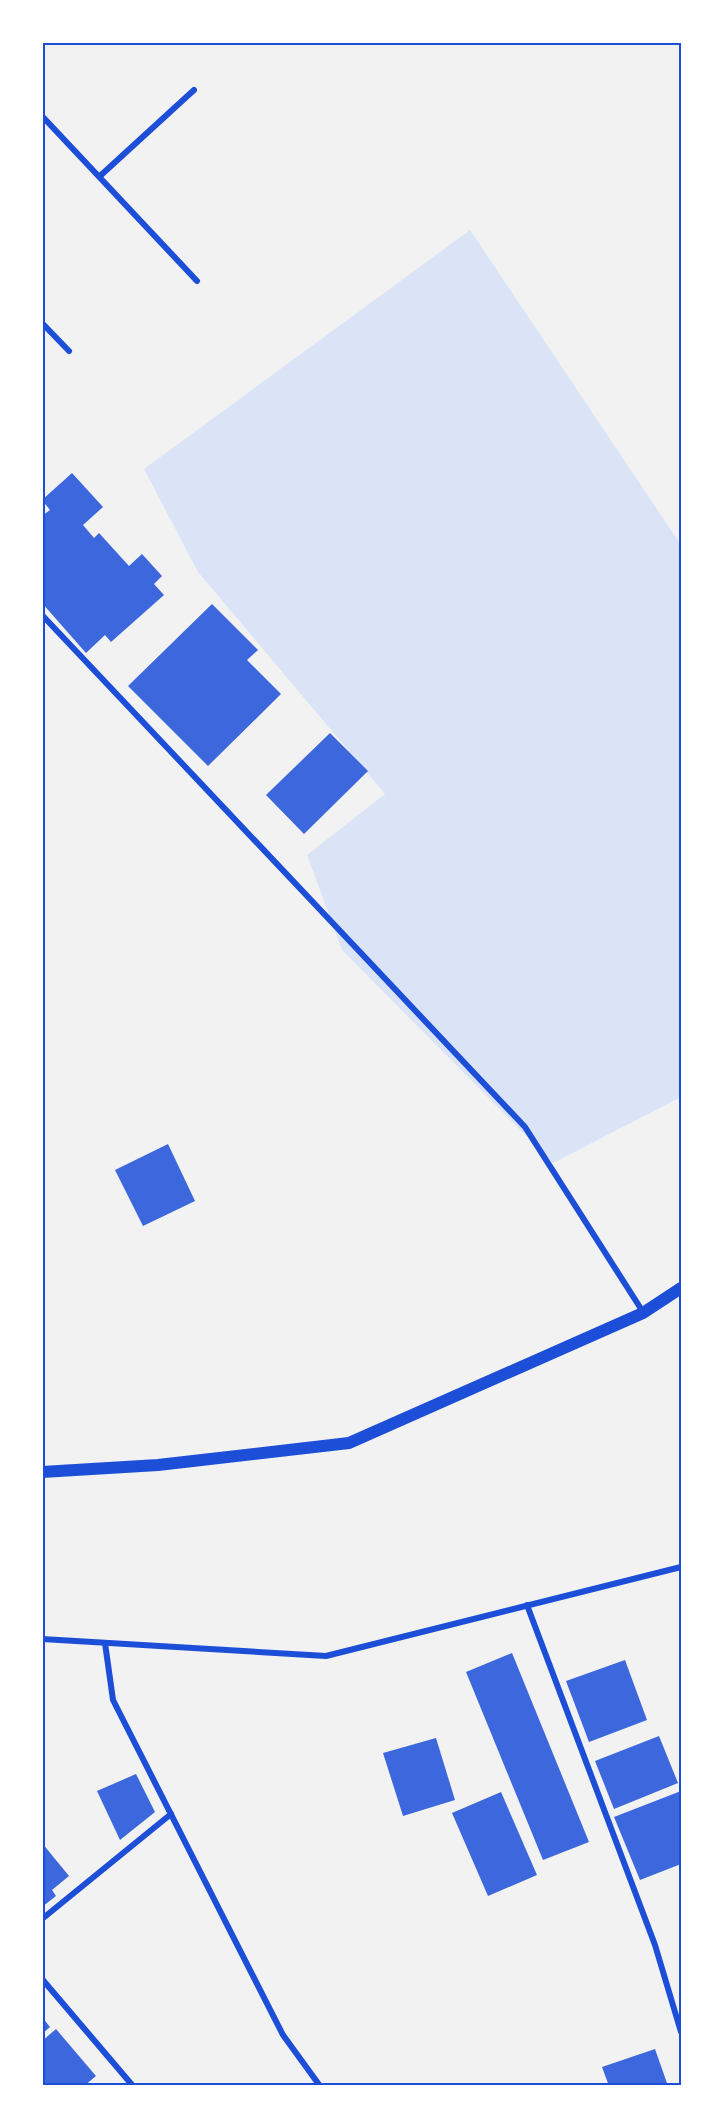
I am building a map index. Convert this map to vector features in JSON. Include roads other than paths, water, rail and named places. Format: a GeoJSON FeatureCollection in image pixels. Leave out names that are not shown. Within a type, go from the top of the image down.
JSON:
{"type":"FeatureCollection","features":[{"type":"Feature","properties":{"kind":"main road"},"geometry":{"type":"LineString","coordinates":[[42,1472],[158,1466],[349,1443],[643,1312],[681,1288]]}},
{"type":"Feature","properties":{"kind":"street"},"geometry":{"type":"LineString","coordinates":[[100,176],[194,90]]}},
{"type":"Feature","properties":{"kind":"street"},"geometry":{"type":"LineString","coordinates":[[42,116],[197,281]]}},
{"type":"Feature","properties":{"kind":"street"},"geometry":{"type":"LineString","coordinates":[[42,323],[69,351]]}},
{"type":"Feature","properties":{"kind":"street"},"geometry":{"type":"LineString","coordinates":[[42,615],[525,1127],[643,1312]]}},
{"type":"Feature","properties":{"kind":"street"},"geometry":{"type":"LineString","coordinates":[[42,1639],[326,1656],[681,1567]]}},
{"type":"Feature","properties":{"kind":"street"},"geometry":{"type":"LineString","coordinates":[[527,1605],[655,1945],[681,2032]]}},
{"type":"Feature","properties":{"kind":"street"},"geometry":{"type":"LineString","coordinates":[[105,1643],[112,1700],[283,2035],[320,2086]]}},
{"type":"Feature","properties":{"kind":"street"},"geometry":{"type":"LineString","coordinates":[[42,1919],[171,1814]]}},
{"type":"Feature","properties":{"kind":"street"},"geometry":{"type":"LineString","coordinates":[[42,1979],[133,2086]]}}]}
